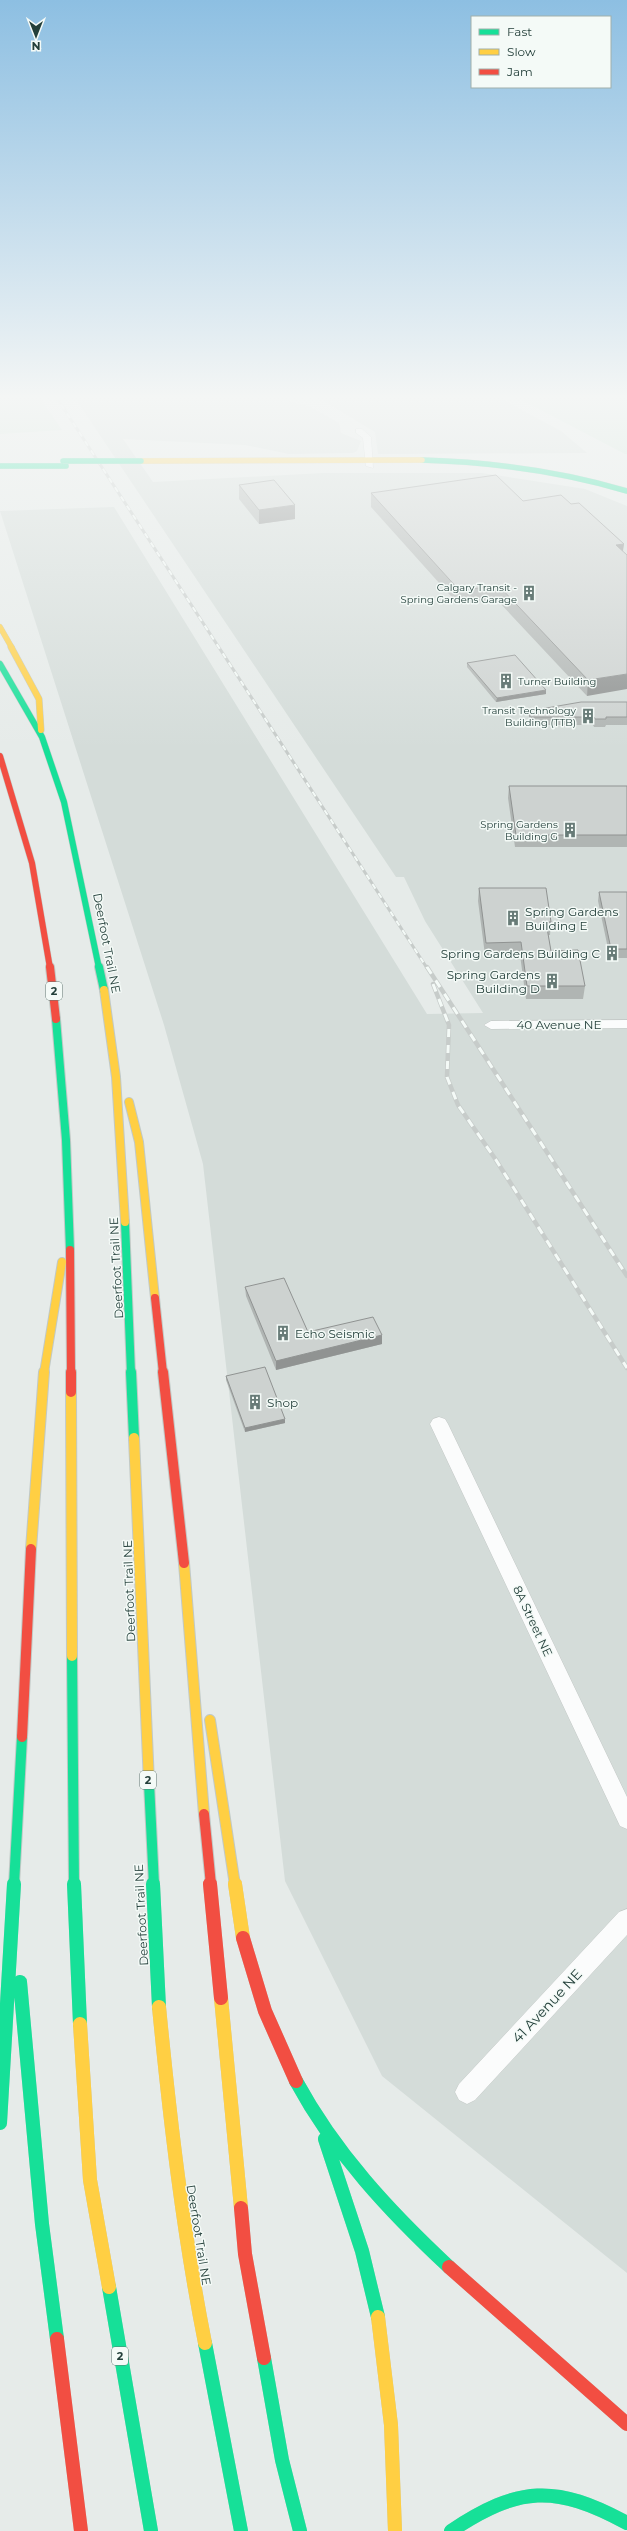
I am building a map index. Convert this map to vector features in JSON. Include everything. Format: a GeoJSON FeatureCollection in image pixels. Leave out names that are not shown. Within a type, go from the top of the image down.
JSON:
{"type":"FeatureCollection","features":[{"type":"Feature","properties":{"kind":"main road"},"geometry":{"type":"LineString","coordinates":[[0,627],[39,699],[42,738]]}},
{"type":"Feature","properties":{"kind":"main road","name":"Deerfoot Trail NE"},"geometry":{"type":"LineString","coordinates":[[0,664],[42,738],[69,824],[92,926],[110,1022],[122,1145],[159,2018],[172,2140],[193,2282],[241,2531]]}},
{"type":"Feature","properties":{"kind":"main road","name":"2"},"geometry":{"type":"LineString","coordinates":[[0,756],[32,862],[54,988],[66,1130],[70,1232],[74,1926],[90,2180],[151,2531]]}},
{"type":"Feature","properties":{"kind":"main road"},"geometry":{"type":"LineString","coordinates":[[110,1022],[139,1142],[189,1615],[193,1692],[245,2254],[282,2460],[300,2531]]}},
{"type":"Feature","properties":{"kind":"main road"},"geometry":{"type":"LineString","coordinates":[[0,2123],[14,1915],[40,1395],[51,1305],[70,1232]]}},
{"type":"Feature","properties":{"kind":"main road"},"geometry":{"type":"LineString","coordinates":[[189,1615],[203,1680]]}},
{"type":"Feature","properties":{"kind":"main road"},"geometry":{"type":"LineString","coordinates":[[208,1710],[239,1920],[249,1967],[273,2034],[312,2111],[371,2188],[437,2256],[500,2314],[627,2424]]}},
{"type":"Feature","properties":{"kind":"main road"},"geometry":{"type":"LineString","coordinates":[[14,1915],[42,2224],[81,2531]]}},
{"type":"Feature","properties":{"kind":"main road"},"geometry":{"type":"LineString","coordinates":[[319,2122],[353,2218],[378,2319],[395,2478],[395,2531]]}},
{"type":"Feature","properties":{"kind":"main road"},"geometry":{"type":"LineString","coordinates":[[451,2531],[476,2512],[502,2500],[529,2494],[549,2494],[579,2498],[608,2510],[627,2523]]}},
{"type":"Feature","properties":{"kind":"street","name":"40 Avenue NE"},"geometry":{"type":"LineString","coordinates":[[491,1025],[627,1024]]}},
{"type":"Feature","properties":{"kind":"street","name":"8A Street NE"},"geometry":{"type":"LineString","coordinates":[[439,1424],[627,1819]]}},
{"type":"Feature","properties":{"kind":"street","name":"41 Avenue NE"},"geometry":{"type":"LineString","coordinates":[[467,2092],[627,1919]]}},
{"type":"Feature","properties":{"kind":"shaded area"},"geometry":{"type":"Polygon","coordinates":[[[1,513],[118,513],[427,1014],[483,1013],[425,921],[404,877],[396,877],[152,513],[627,513],[627,2273],[382,2076],[285,1881],[203,1164],[164,1025],[1,513]]]}},
{"type":"Feature","properties":{"kind":"building","name":"Calgary Transit - Spring Gardens Garage"},"geometry":{"type":"Polygon","coordinates":[[[389,513],[590,513],[624,544],[616,545],[627,555],[627,674],[588,680],[499,586],[459,590],[389,513]]]}},
{"type":"Feature","properties":{"kind":"building","name":"Turner Building"},"geometry":{"type":"Polygon","coordinates":[[[515,655],[546,690],[497,698],[467,663],[515,655]]]}},
{"type":"Feature","properties":{"kind":"building"},"geometry":{"type":"Polygon","coordinates":[[[581,702],[627,702],[627,717],[606,717],[606,719],[595,719],[594,717],[530,717],[529,711],[581,702]]]}},
{"type":"Feature","properties":{"kind":"building","name":"Spring Gardens Building G"},"geometry":{"type":"Polygon","coordinates":[[[509,786],[627,786],[627,835],[516,835],[509,786]]]}},
{"type":"Feature","properties":{"kind":"building"},"geometry":{"type":"Polygon","coordinates":[[[479,888],[546,888],[551,922],[546,922],[551,951],[578,950],[585,986],[527,986],[521,942],[486,943],[479,888]]]}},
{"type":"Feature","properties":{"kind":"building"},"geometry":{"type":"Polygon","coordinates":[[[599,892],[627,892],[627,949],[611,949],[599,892]]]}},
{"type":"Feature","properties":{"kind":"building","name":"Echo Seismic"},"geometry":{"type":"Polygon","coordinates":[[[284,1278],[308,1332],[373,1317],[382,1335],[276,1361],[245,1287],[284,1278]]]}},
{"type":"Feature","properties":{"kind":"building","name":"Shop"},"geometry":{"type":"Polygon","coordinates":[[[265,1367],[285,1419],[245,1428],[226,1376],[265,1367]]]}},
{"type":"Feature","properties":{"kind":"railway"},"geometry":{"type":"LineString","coordinates":[[132,513],[427,968]]}},
{"type":"Feature","properties":{"kind":"railway"},"geometry":{"type":"LineString","coordinates":[[427,967],[627,1276]]}},
{"type":"Feature","properties":{"kind":"railway"},"geometry":{"type":"LineString","coordinates":[[433,984],[449,1025],[447,1077],[458,1105],[496,1160],[627,1368]]}},
{"type":"Feature","properties":{"kind":"traffic: fast"},"geometry":{"type":"LineString","coordinates":[[0,664],[42,737],[64,802],[104,990]]}},
{"type":"Feature","properties":{"kind":"traffic: fast"},"geometry":{"type":"LineString","coordinates":[[56,1019],[66,1140],[70,1250]]}},
{"type":"Feature","properties":{"kind":"traffic: fast"},"geometry":{"type":"LineString","coordinates":[[125,1222],[134,1438]]}},
{"type":"Feature","properties":{"kind":"traffic: fast"},"geometry":{"type":"LineString","coordinates":[[72,1656],[74,1926],[80,2024]]}},
{"type":"Feature","properties":{"kind":"traffic: fast"},"geometry":{"type":"LineString","coordinates":[[0,2123],[22,1737]]}},
{"type":"Feature","properties":{"kind":"traffic: fast"},"geometry":{"type":"LineString","coordinates":[[149,1783],[159,2007]]}},
{"type":"Feature","properties":{"kind":"traffic: fast"},"geometry":{"type":"LineString","coordinates":[[20,1982],[42,2224],[57,2339]]}},
{"type":"Feature","properties":{"kind":"traffic: fast"},"geometry":{"type":"LineString","coordinates":[[296,2081],[310,2107],[344,2157],[384,2204],[449,2267]]}},
{"type":"Feature","properties":{"kind":"traffic: fast"},"geometry":{"type":"LineString","coordinates":[[325,2139],[362,2251],[378,2317]]}},
{"type":"Feature","properties":{"kind":"traffic: fast"},"geometry":{"type":"LineString","coordinates":[[109,2287],[151,2531]]}},
{"type":"Feature","properties":{"kind":"traffic: fast"},"geometry":{"type":"LineString","coordinates":[[205,2343],[241,2531]]}},
{"type":"Feature","properties":{"kind":"traffic: fast"},"geometry":{"type":"LineString","coordinates":[[264,2358],[282,2460],[300,2531]]}},
{"type":"Feature","properties":{"kind":"traffic: fast"},"geometry":{"type":"LineString","coordinates":[[451,2531],[474,2516],[496,2505],[517,2497],[538,2494],[558,2495],[580,2500],[627,2523]]}},
{"type":"Feature","properties":{"kind":"traffic: slow"},"geometry":{"type":"LineString","coordinates":[[0,627],[39,699],[41,730]]}},
{"type":"Feature","properties":{"kind":"traffic: slow"},"geometry":{"type":"LineString","coordinates":[[104,990],[116,1077],[121,1135],[125,1222]]}},
{"type":"Feature","properties":{"kind":"traffic: slow"},"geometry":{"type":"LineString","coordinates":[[129,1102],[139,1142],[155,1298]]}},
{"type":"Feature","properties":{"kind":"traffic: slow"},"geometry":{"type":"LineString","coordinates":[[31,1549],[40,1405],[49,1333],[62,1262]]}},
{"type":"Feature","properties":{"kind":"traffic: slow"},"geometry":{"type":"LineString","coordinates":[[71,1392],[72,1656]]}},
{"type":"Feature","properties":{"kind":"traffic: slow"},"geometry":{"type":"LineString","coordinates":[[134,1438],[149,1783]]}},
{"type":"Feature","properties":{"kind":"traffic: slow"},"geometry":{"type":"LineString","coordinates":[[184,1563],[204,1814]]}},
{"type":"Feature","properties":{"kind":"traffic: slow"},"geometry":{"type":"LineString","coordinates":[[210,1720],[243,1938]]}},
{"type":"Feature","properties":{"kind":"traffic: slow"},"geometry":{"type":"LineString","coordinates":[[221,1998],[241,2208]]}},
{"type":"Feature","properties":{"kind":"traffic: slow"},"geometry":{"type":"LineString","coordinates":[[159,2007],[172,2140],[193,2282],[205,2343]]}},
{"type":"Feature","properties":{"kind":"traffic: slow"},"geometry":{"type":"LineString","coordinates":[[80,2024],[90,2180],[109,2287]]}},
{"type":"Feature","properties":{"kind":"traffic: slow"},"geometry":{"type":"LineString","coordinates":[[378,2317],[391,2425],[395,2531]]}},
{"type":"Feature","properties":{"kind":"traffic: jam"},"geometry":{"type":"LineString","coordinates":[[0,756],[32,863],[48,955],[56,1019]]}},
{"type":"Feature","properties":{"kind":"traffic: jam"},"geometry":{"type":"LineString","coordinates":[[70,1250],[71,1392]]}},
{"type":"Feature","properties":{"kind":"traffic: jam"},"geometry":{"type":"LineString","coordinates":[[155,1298],[184,1563]]}},
{"type":"Feature","properties":{"kind":"traffic: jam"},"geometry":{"type":"LineString","coordinates":[[22,1737],[31,1549]]}},
{"type":"Feature","properties":{"kind":"traffic: jam"},"geometry":{"type":"LineString","coordinates":[[204,1814],[221,1998]]}},
{"type":"Feature","properties":{"kind":"traffic: jam"},"geometry":{"type":"LineString","coordinates":[[243,1938],[247,1957],[265,2011],[296,2081]]}},
{"type":"Feature","properties":{"kind":"traffic: jam"},"geometry":{"type":"LineString","coordinates":[[241,2208],[245,2254],[264,2358]]}},
{"type":"Feature","properties":{"kind":"traffic: jam"},"geometry":{"type":"LineString","coordinates":[[449,2267],[627,2424]]}},
{"type":"Feature","properties":{"kind":"traffic: jam"},"geometry":{"type":"LineString","coordinates":[[57,2339],[81,2531]]}},
{"type":"Feature","properties":{"kind":"place","name":"Calgary Transit - Spring Gardens Garage"},"geometry":{"type":"Point","coordinates":[529,593]}},
{"type":"Feature","properties":{"kind":"place","name":"Turner Building"},"geometry":{"type":"Point","coordinates":[506,681]}},
{"type":"Feature","properties":{"kind":"place","name":"Transit Technology Building (TTB)"},"geometry":{"type":"Point","coordinates":[588,716]}},
{"type":"Feature","properties":{"kind":"place","name":"Spring Gardens Building G"},"geometry":{"type":"Point","coordinates":[570,830]}},
{"type":"Feature","properties":{"kind":"place","name":"Spring Gardens Building E"},"geometry":{"type":"Point","coordinates":[513,918]}},
{"type":"Feature","properties":{"kind":"place","name":"Spring Gardens Building C"},"geometry":{"type":"Point","coordinates":[612,953]}},
{"type":"Feature","properties":{"kind":"place","name":"Spring Gardens Building D"},"geometry":{"type":"Point","coordinates":[552,981]}},
{"type":"Feature","properties":{"kind":"place","name":"Echo Seismic"},"geometry":{"type":"Point","coordinates":[283,1333]}},
{"type":"Feature","properties":{"kind":"place","name":"Shop"},"geometry":{"type":"Point","coordinates":[255,1402]}}]}
